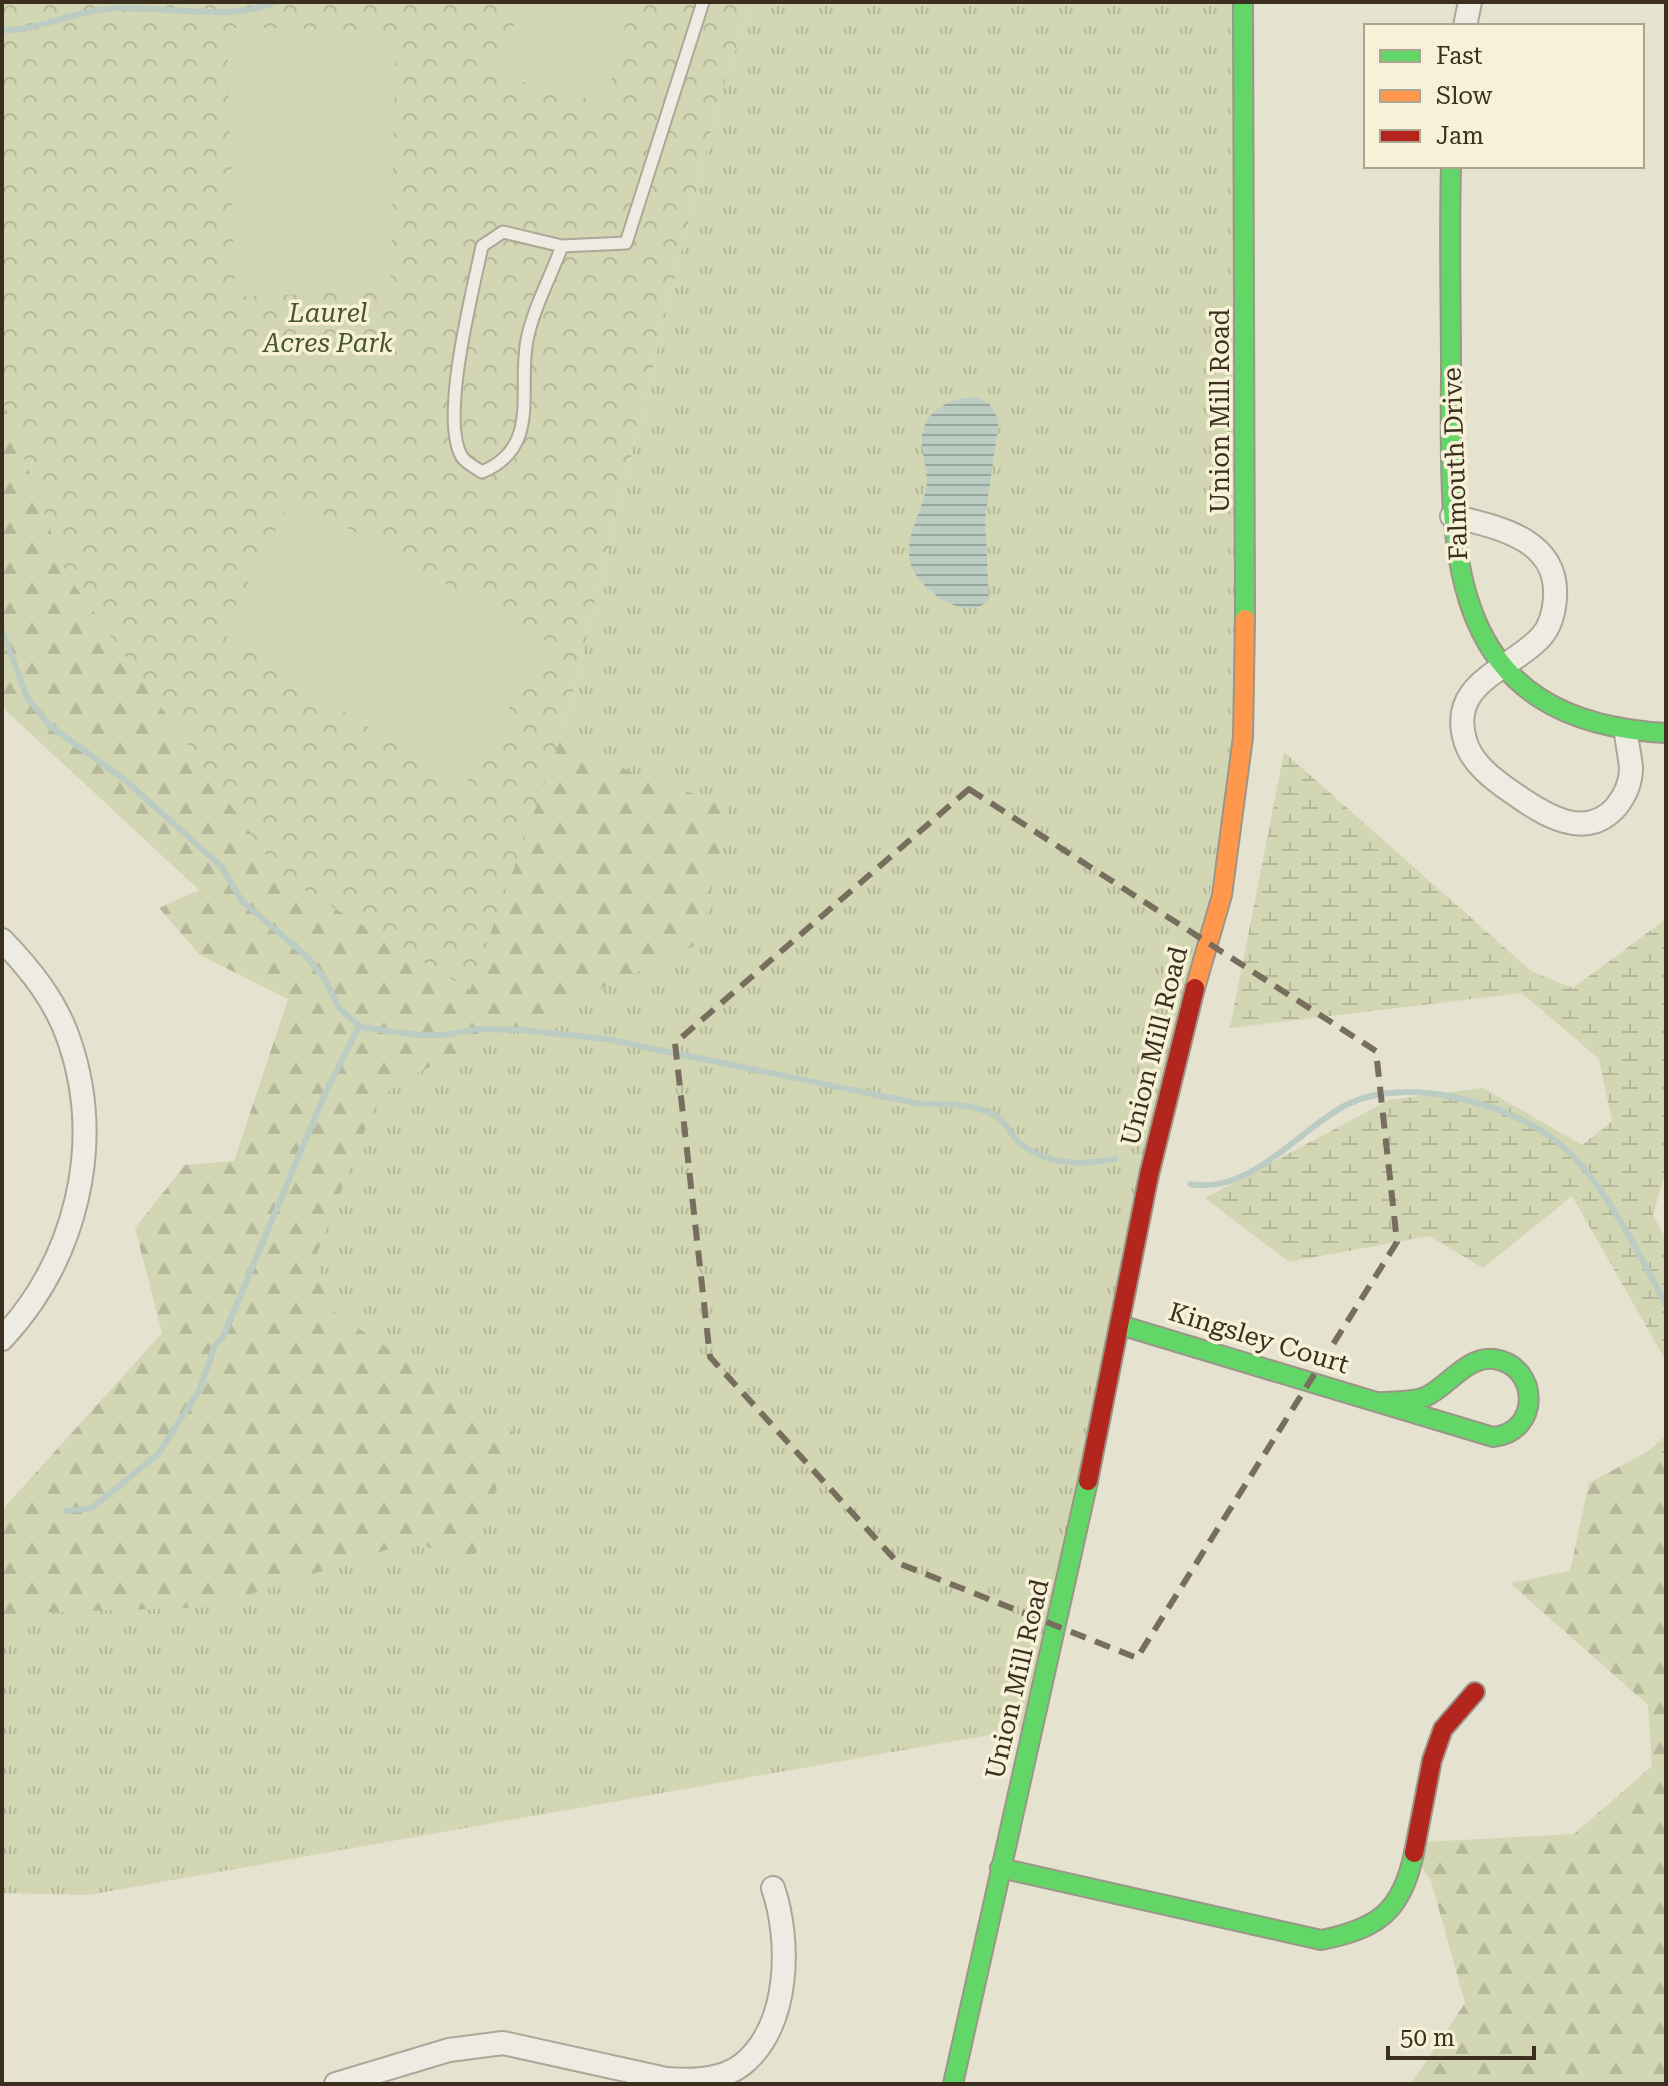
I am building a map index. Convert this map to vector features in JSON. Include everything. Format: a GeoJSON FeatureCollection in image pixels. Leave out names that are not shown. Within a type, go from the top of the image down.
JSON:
{"type":"FeatureCollection","features":[{"type":"Feature","properties":{"kind":"street","name":"Union Mill Road"},"geometry":{"type":"LineString","coordinates":[[953,2084],[1103,1417],[1149,1175],[1203,953],[1222,895],[1243,737],[1247,376],[1243,2]]}},
{"type":"Feature","properties":{"kind":"street"},"geometry":{"type":"LineString","coordinates":[[1465,24],[1470,2]]}},
{"type":"Feature","properties":{"kind":"street","name":"Falmouth Drive"},"geometry":{"type":"LineString","coordinates":[[1451,168],[1452,516],[1456,555],[1469,608],[1504,663],[1547,703],[1593,725],[1626,732],[1666,733]]}},
{"type":"Feature","properties":{"kind":"street"},"geometry":{"type":"LineString","coordinates":[[1452,516],[1520,536],[1539,552],[1552,574],[1555,600],[1549,625],[1522,654],[1480,680],[1464,706],[1462,724],[1465,743],[1490,775],[1542,813],[1579,824],[1598,821],[1613,811],[1629,783],[1626,732]]}},
{"type":"Feature","properties":{"kind":"street"},"geometry":{"type":"LineString","coordinates":[[2,940],[40,983],[69,1039],[78,1072],[84,1138],[77,1202],[58,1258],[37,1296],[2,1339]]}},
{"type":"Feature","properties":{"kind":"street","name":"Kingsley Court"},"geometry":{"type":"LineString","coordinates":[[1120,1325],[1382,1402],[1479,1435],[1499,1437],[1517,1428],[1528,1413],[1531,1394],[1523,1373],[1494,1359],[1477,1360],[1424,1397],[1382,1402]]}},
{"type":"Feature","properties":{"kind":"street"},"geometry":{"type":"LineString","coordinates":[[1000,1868],[1321,1940],[1344,1939],[1364,1932],[1381,1922],[1406,1886],[1434,1752],[1449,1718],[1475,1692]]}},
{"type":"Feature","properties":{"kind":"street"},"geometry":{"type":"LineString","coordinates":[[336,2084],[449,2050],[494,2043],[523,2046],[596,2075],[686,2080],[725,2074],[742,2065],[765,2036],[779,1994],[783,1939],[773,1888]]}},
{"type":"Feature","properties":{"kind":"lane"},"geometry":{"type":"LineString","coordinates":[[562,246],[527,340],[524,419],[513,451],[496,466],[482,472],[463,459],[454,433],[457,371],[482,246],[503,232],[562,246],[626,243],[703,2]]}},
{"type":"Feature","properties":{"kind":"highlighted area"},"geometry":{"type":"Polygon","coordinates":[[[969,789],[1376,1051],[1397,1242],[1137,1658],[898,1563],[710,1357],[675,1043],[969,789]]]}},
{"type":"Feature","properties":{"kind":"green space","name":"Laurel Acres Park"},"geometry":{"type":"Polygon","coordinates":[[[2,2],[750,2],[715,115],[564,729],[470,990],[281,876],[66,573],[2,398],[2,2]]]}},
{"type":"Feature","properties":{"kind":"green space"},"geometry":{"type":"Polygon","coordinates":[[[521,2],[631,2],[606,104],[500,76],[521,2]]]}},
{"type":"Feature","properties":{"kind":"green space"},"geometry":{"type":"Polygon","coordinates":[[[750,2],[1241,2],[1243,737],[1033,1727],[89,1895],[2,1893],[2,1512],[312,1174],[471,990],[564,729],[715,115],[750,2]]]}},
{"type":"Feature","properties":{"kind":"green space"},"geometry":{"type":"Polygon","coordinates":[[[227,28],[396,30],[390,290],[235,297],[227,28]]]}},
{"type":"Feature","properties":{"kind":"green space"},"geometry":{"type":"Polygon","coordinates":[[[2,296],[545,723],[639,777],[730,805],[700,943],[417,1073],[377,1099],[314,1262],[334,1312],[513,1432],[472,1566],[414,1541],[211,1607],[2,1614],[2,1510],[162,1333],[135,1228],[185,1165],[234,1161],[288,999],[200,955],[159,908],[199,890],[3,708],[2,296]]]}},
{"type":"Feature","properties":{"kind":"green space"},"geometry":{"type":"Polygon","coordinates":[[[293,497],[547,641],[464,788],[221,633],[293,497]]]}},
{"type":"Feature","properties":{"kind":"green space"},"geometry":{"type":"Polygon","coordinates":[[[1284,752],[1531,971],[1573,988],[1666,919],[1666,1171],[1653,1215],[1666,1239],[1666,1361],[1572,1196],[1483,1268],[1429,1236],[1289,1262],[1205,1198],[1389,1100],[1483,1088],[1582,1145],[1612,1121],[1599,1059],[1522,993],[1230,1028],[1284,752]]]}},
{"type":"Feature","properties":{"kind":"green space"},"geometry":{"type":"Polygon","coordinates":[[[1666,1436],[1666,1460],[1645,1453],[1666,1436]]]}},
{"type":"Feature","properties":{"kind":"green space"},"geometry":{"type":"Polygon","coordinates":[[[1645,1453],[1666,1460],[1666,2084],[1411,2084],[1465,2003],[1431,1881],[1405,1843],[1574,1834],[1652,1766],[1648,1705],[1510,1583],[1570,1571],[1589,1483],[1645,1453]]]}},
{"type":"Feature","properties":{"kind":"shaded area"},"geometry":{"type":"Polygon","coordinates":[[[977,397],[989,403],[999,420],[985,519],[989,600],[968,608],[955,606],[932,592],[914,572],[909,552],[927,483],[922,443],[924,426],[942,406],[977,397]]]}},
{"type":"Feature","properties":{"kind":"waterway"},"geometry":{"type":"LineString","coordinates":[[2,30],[28,28],[105,9],[234,12],[276,2]]}},
{"type":"Feature","properties":{"kind":"waterway"},"geometry":{"type":"LineString","coordinates":[[2,630],[27,697],[50,726],[125,780],[222,867],[241,900],[306,956],[324,978],[339,1008],[361,1027],[418,1035],[444,1035],[478,1029],[522,1030],[606,1039],[921,1104],[978,1108],[995,1115],[1020,1143],[1042,1156],[1078,1163],[1116,1159]]}},
{"type":"Feature","properties":{"kind":"waterway"},"geometry":{"type":"LineString","coordinates":[[66,1511],[92,1508],[158,1454],[199,1391],[215,1345],[223,1337],[324,1096],[359,1026]]}},
{"type":"Feature","properties":{"kind":"waterway"},"geometry":{"type":"LineString","coordinates":[[1190,1184],[1213,1185],[1234,1180],[1274,1158],[1329,1115],[1374,1095],[1403,1092],[1467,1100],[1528,1123],[1553,1138],[1573,1156],[1612,1208],[1666,1306]]}},
{"type":"Feature","properties":{"kind":"traffic: fast"},"geometry":{"type":"LineString","coordinates":[[1243,2],[1245,619]]}},
{"type":"Feature","properties":{"kind":"traffic: fast"},"geometry":{"type":"LineString","coordinates":[[1451,168],[1452,500],[1459,559],[1473,613],[1498,659],[1536,696],[1592,721],[1666,733]]}},
{"type":"Feature","properties":{"kind":"traffic: fast"},"geometry":{"type":"LineString","coordinates":[[1120,1325],[1493,1437],[1509,1432],[1520,1424],[1527,1412],[1529,1398],[1520,1373],[1509,1364],[1484,1359],[1466,1367],[1425,1397],[1382,1402]]}},
{"type":"Feature","properties":{"kind":"traffic: fast"},"geometry":{"type":"LineString","coordinates":[[953,2084],[1088,1481]]}},
{"type":"Feature","properties":{"kind":"traffic: fast"},"geometry":{"type":"LineString","coordinates":[[1000,1868],[1321,1940],[1357,1930],[1384,1914],[1402,1890],[1414,1853]]}},
{"type":"Feature","properties":{"kind":"traffic: slow"},"geometry":{"type":"LineString","coordinates":[[1195,988],[1222,895],[1243,737],[1245,619]]}},
{"type":"Feature","properties":{"kind":"traffic: jam"},"geometry":{"type":"LineString","coordinates":[[1088,1481],[1149,1175],[1195,988]]}},
{"type":"Feature","properties":{"kind":"traffic: jam"},"geometry":{"type":"LineString","coordinates":[[1414,1853],[1432,1760],[1443,1729],[1475,1692]]}}]}
